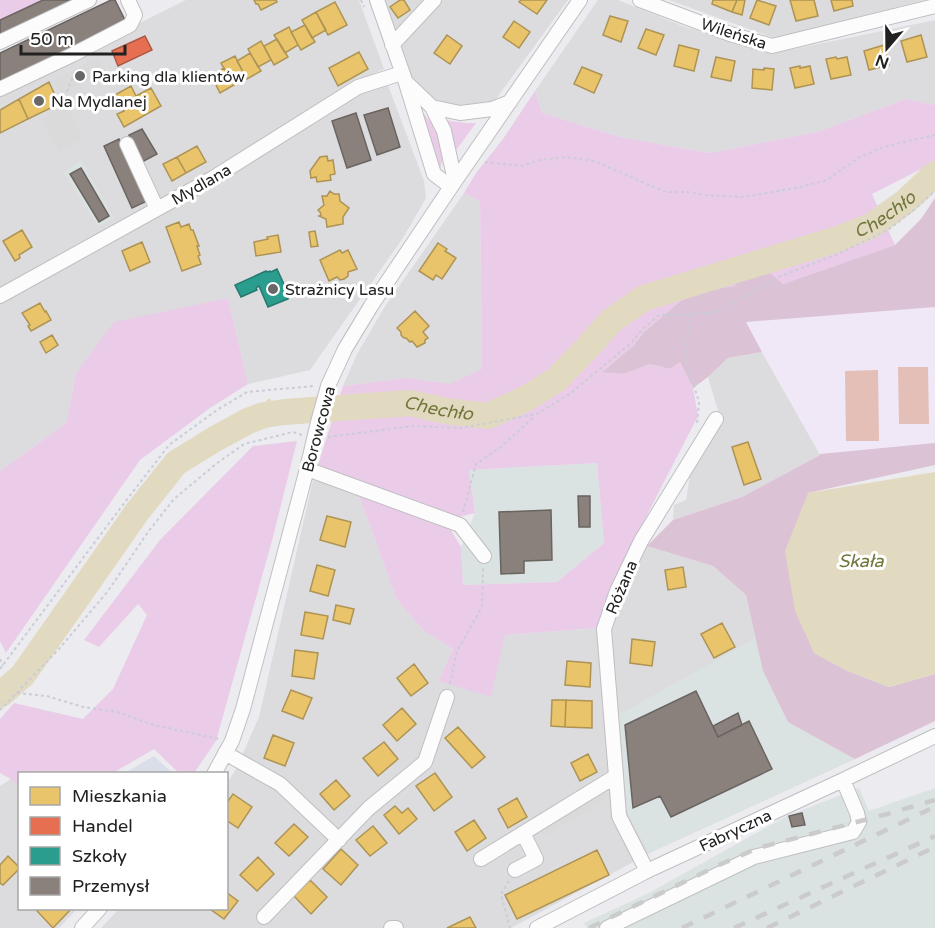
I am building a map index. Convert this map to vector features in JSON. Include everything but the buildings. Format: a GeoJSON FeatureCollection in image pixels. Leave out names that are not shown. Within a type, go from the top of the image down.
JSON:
{"type":"FeatureCollection","features":[{"type":"Feature","properties":{"kind":"street"},"geometry":{"type":"LineString","coordinates":[[0,42],[89,0]]}},
{"type":"Feature","properties":{"kind":"street"},"geometry":{"type":"LineString","coordinates":[[0,89],[72,56],[130,25],[135,15],[128,0]]}},
{"type":"Feature","properties":{"kind":"street"},"geometry":{"type":"LineString","coordinates":[[377,0],[434,174],[438,207]]}},
{"type":"Feature","properties":{"kind":"street"},"geometry":{"type":"LineString","coordinates":[[392,45],[434,0]]}},
{"type":"Feature","properties":{"kind":"street","name":"Borowcowa"},"geometry":{"type":"LineString","coordinates":[[215,772],[229,747],[243,709],[307,469],[319,437],[318,422],[328,386],[345,349],[453,184],[580,0]]}},
{"type":"Feature","properties":{"kind":"street","name":"Wileńska"},"geometry":{"type":"LineString","coordinates":[[640,0],[730,34],[772,46],[935,6]]}},
{"type":"Feature","properties":{"kind":"street"},"geometry":{"type":"LineString","coordinates":[[403,77],[432,107],[444,131],[449,147],[453,184]]}},
{"type":"Feature","properties":{"kind":"street","name":"Mydlana"},"geometry":{"type":"LineString","coordinates":[[0,296],[213,178],[358,87],[403,77]]}},
{"type":"Feature","properties":{"kind":"street"},"geometry":{"type":"LineString","coordinates":[[432,107],[460,113],[492,109],[510,102]]}},
{"type":"Feature","properties":{"kind":"street"},"geometry":{"type":"LineString","coordinates":[[126,144],[157,209]]}},
{"type":"Feature","properties":{"kind":"street"},"geometry":{"type":"LineString","coordinates":[[434,174],[453,184]]}},
{"type":"Feature","properties":{"kind":"street","name":"Różana"},"geometry":{"type":"LineString","coordinates":[[646,871],[619,816],[604,629],[617,591],[641,541],[716,419]]}},
{"type":"Feature","properties":{"kind":"street"},"geometry":{"type":"LineString","coordinates":[[307,469],[460,525],[484,556]]}},
{"type":"Feature","properties":{"kind":"street"},"geometry":{"type":"LineString","coordinates":[[264,917],[369,808],[425,762],[447,697]]}},
{"type":"Feature","properties":{"kind":"street","name":"Fabryczna"},"geometry":{"type":"LineString","coordinates":[[537,928],[646,871],[935,736]]}},
{"type":"Feature","properties":{"kind":"street"},"geometry":{"type":"LineString","coordinates":[[229,747],[280,784],[339,840]]}},
{"type":"Feature","properties":{"kind":"street"},"geometry":{"type":"LineString","coordinates":[[481,859],[616,776]]}},
{"type":"Feature","properties":{"kind":"street"},"geometry":{"type":"LineString","coordinates":[[607,928],[754,857],[853,832],[859,822],[843,780]]}},
{"type":"Feature","properties":{"kind":"street"},"geometry":{"type":"LineString","coordinates":[[514,870],[537,859],[523,833]]}},
{"type":"Feature","properties":{"kind":"street"},"geometry":{"type":"LineString","coordinates":[[82,928],[99,910]]}},
{"type":"Feature","properties":{"kind":"street"},"geometry":{"type":"LineString","coordinates":[[391,928],[396,928]]}},
{"type":"Feature","properties":{"kind":"path"},"geometry":{"type":"LineString","coordinates":[[67,92],[77,67]]}},
{"type":"Feature","properties":{"kind":"path"},"geometry":{"type":"LineString","coordinates":[[482,161],[522,166],[540,160],[566,157],[594,161],[667,192],[744,197],[827,180],[858,158],[883,147],[935,135]]}},
{"type":"Feature","properties":{"kind":"path"},"geometry":{"type":"LineString","coordinates":[[460,525],[476,464],[501,447],[537,414],[571,393],[631,343],[659,315],[717,312],[771,280],[840,253],[888,230],[935,191]]}},
{"type":"Feature","properties":{"kind":"path"},"geometry":{"type":"LineString","coordinates":[[689,314],[686,360],[699,402]]}},
{"type":"Feature","properties":{"kind":"path"},"geometry":{"type":"LineString","coordinates":[[0,669],[169,445],[217,410],[247,392],[328,386]]}},
{"type":"Feature","properties":{"kind":"path"},"geometry":{"type":"LineString","coordinates":[[0,710],[59,649],[108,591],[148,532],[174,499],[244,444],[293,432],[319,437],[414,426],[461,428],[537,414]]}},
{"type":"Feature","properties":{"kind":"path"},"geometry":{"type":"LineString","coordinates":[[447,697],[457,651],[482,607],[484,556]]}},
{"type":"Feature","properties":{"kind":"path"},"geometry":{"type":"LineString","coordinates":[[0,659],[3,666]]}},
{"type":"Feature","properties":{"kind":"path"},"geometry":{"type":"LineString","coordinates":[[17,693],[47,696],[83,707],[117,712],[154,725],[200,736],[229,747]]}},
{"type":"Feature","properties":{"kind":"path"},"geometry":{"type":"LineString","coordinates":[[510,928],[501,894],[514,870]]}},
{"type":"Feature","properties":{"kind":"shaded area"},"geometry":{"type":"Polygon","coordinates":[[[1,0],[43,0],[0,20],[1,0]]]}},
{"type":"Feature","properties":{"kind":"shaded area"},"geometry":{"type":"Polygon","coordinates":[[[186,0],[359,0],[384,69],[356,82],[211,174],[0,290],[0,92],[186,0]]]}},
{"type":"Feature","properties":{"kind":"shaded area"},"geometry":{"type":"Polygon","coordinates":[[[385,0],[568,0],[493,103],[458,108],[442,105],[415,85],[385,0]]]}},
{"type":"Feature","properties":{"kind":"shaded area"},"geometry":{"type":"Polygon","coordinates":[[[598,0],[618,0],[685,27],[770,54],[935,20],[935,105],[906,99],[817,132],[710,153],[620,137],[542,113],[535,91],[598,0]]]}},
{"type":"Feature","properties":{"kind":"shaded area"},"geometry":{"type":"Polygon","coordinates":[[[669,0],[924,0],[774,38],[669,0]]]}},
{"type":"Feature","properties":{"kind":"shaded area","name":"Parking dla klientów"},"geometry":{"type":"Polygon","coordinates":[[[99,57],[106,71],[62,94],[54,80],[99,57]]]}},
{"type":"Feature","properties":{"kind":"shaded area"},"geometry":{"type":"Polygon","coordinates":[[[388,85],[424,181],[426,198],[403,238],[310,370],[248,384],[228,298],[191,307],[76,373],[66,423],[0,471],[0,304],[217,184],[362,93],[388,85]]]}},
{"type":"Feature","properties":{"kind":"shaded area"},"geometry":{"type":"Polygon","coordinates":[[[535,91],[542,113],[620,137],[710,153],[817,132],[906,99],[935,105],[935,162],[872,194],[895,245],[783,284],[735,286],[692,294],[644,332],[634,345],[603,371],[624,374],[650,364],[670,369],[680,362],[693,388],[698,416],[631,546],[613,586],[599,628],[505,635],[491,697],[439,681],[453,649],[424,631],[397,600],[358,493],[447,524],[461,547],[463,585],[557,582],[604,543],[597,463],[469,470],[475,513],[451,519],[317,468],[343,386],[405,378],[450,384],[482,369],[480,202],[464,193],[535,91]]]}},
{"type":"Feature","properties":{"kind":"shaded area"},"geometry":{"type":"Polygon","coordinates":[[[65,105],[83,138],[59,152],[41,119],[65,105]]]}},
{"type":"Feature","properties":{"kind":"shaded area"},"geometry":{"type":"Polygon","coordinates":[[[420,110],[432,123],[440,138],[443,153],[439,171],[420,110]]]}},
{"type":"Feature","properties":{"kind":"shaded area"},"geometry":{"type":"Polygon","coordinates":[[[443,120],[476,123],[454,153],[443,120]]]}},
{"type":"Feature","properties":{"kind":"shaded area"},"geometry":{"type":"Polygon","coordinates":[[[81,161],[114,218],[98,226],[64,173],[81,161]]]}},
{"type":"Feature","properties":{"kind":"shaded area"},"geometry":{"type":"Polygon","coordinates":[[[464,193],[480,202],[482,369],[450,385],[405,378],[343,386],[357,354],[384,308],[464,193]]]}},
{"type":"Feature","properties":{"kind":"shaded area"},"geometry":{"type":"Polygon","coordinates":[[[935,198],[935,307],[746,322],[762,352],[728,358],[693,388],[680,362],[670,369],[650,364],[624,374],[602,372],[634,345],[644,332],[692,294],[735,286],[739,275],[761,266],[783,284],[895,245],[921,219],[935,198]]]}},
{"type":"Feature","properties":{"kind":"shaded area"},"geometry":{"type":"Polygon","coordinates":[[[228,298],[248,384],[210,408],[140,460],[6,653],[0,641],[0,471],[66,423],[76,373],[114,322],[228,298]]]}},
{"type":"Feature","properties":{"kind":"shaded area"},"geometry":{"type":"Polygon","coordinates":[[[935,307],[935,443],[820,454],[745,322],[935,307]]]}},
{"type":"Feature","properties":{"kind":"shaded area"},"geometry":{"type":"Polygon","coordinates":[[[762,352],[820,455],[742,497],[673,520],[674,505],[686,500],[691,470],[715,427],[723,423],[708,377],[728,358],[762,352]]]}},
{"type":"Feature","properties":{"kind":"shaded area"},"geometry":{"type":"Polygon","coordinates":[[[898,367],[928,367],[929,424],[899,424],[898,367]]]}},
{"type":"Feature","properties":{"kind":"shaded area"},"geometry":{"type":"Polygon","coordinates":[[[878,370],[879,441],[846,441],[845,371],[878,370]]]}},
{"type":"Feature","properties":{"kind":"shaded area"},"geometry":{"type":"Polygon","coordinates":[[[297,441],[273,537],[216,741],[195,772],[178,772],[154,749],[115,772],[18,772],[18,786],[0,773],[0,719],[14,703],[83,719],[113,689],[147,615],[138,604],[99,647],[84,640],[160,540],[253,446],[297,441]]]}},
{"type":"Feature","properties":{"kind":"shaded area"},"geometry":{"type":"Polygon","coordinates":[[[935,443],[935,465],[808,493],[814,653],[848,671],[889,687],[935,674],[935,721],[855,759],[788,722],[763,671],[746,595],[713,566],[647,546],[673,520],[742,497],[820,454],[935,443]]]}},
{"type":"Feature","properties":{"kind":"shaded area"},"geometry":{"type":"Polygon","coordinates":[[[597,463],[604,543],[557,582],[463,585],[461,547],[475,513],[469,470],[597,463]]]}},
{"type":"Feature","properties":{"kind":"shaded area"},"geometry":{"type":"Polygon","coordinates":[[[313,480],[358,493],[397,600],[424,631],[453,649],[440,682],[505,635],[599,628],[610,625],[647,546],[713,566],[746,595],[763,671],[788,722],[855,759],[654,851],[511,928],[101,928],[118,910],[228,910],[228,781],[236,769],[259,717],[313,480]]]}},
{"type":"Feature","properties":{"kind":"shaded area"},"geometry":{"type":"Polygon","coordinates":[[[756,638],[763,671],[788,722],[855,759],[649,853],[628,814],[618,715],[756,638]]]}},
{"type":"Feature","properties":{"kind":"shaded area"},"geometry":{"type":"Polygon","coordinates":[[[154,756],[171,772],[127,772],[154,756]]]}},
{"type":"Feature","properties":{"kind":"shaded area"},"geometry":{"type":"Polygon","coordinates":[[[11,779],[18,786],[18,910],[76,910],[59,928],[0,928],[0,786],[11,779]]]}},
{"type":"Feature","properties":{"kind":"shaded area"},"geometry":{"type":"Polygon","coordinates":[[[859,788],[869,811],[935,788],[935,928],[587,928],[584,923],[649,893],[787,816],[859,788]]]}},
{"type":"Feature","properties":{"kind":"shaded area"},"geometry":{"type":"Polygon","coordinates":[[[601,790],[607,799],[544,836],[539,827],[601,790]]]}},
{"type":"Feature","properties":{"kind":"water","name":"Skała"},"geometry":{"type":"Polygon","coordinates":[[[935,472],[935,674],[889,687],[848,671],[814,653],[795,611],[785,551],[808,493],[935,472]]]}},
{"type":"Feature","properties":{"kind":"waterway","name":"Chechło"},"geometry":{"type":"LineString","coordinates":[[0,695],[23,675],[137,512],[176,463],[215,439],[248,421],[264,415],[284,412],[410,403],[446,411],[488,416],[527,398],[556,380],[612,320],[644,298],[838,239],[871,226],[905,202],[935,174]]}},
{"type":"Feature","properties":{"kind":"waterway"},"geometry":{"type":"LineString","coordinates":[[269,401],[275,413]]}},
{"type":"Feature","properties":{"kind":"railway"},"geometry":{"type":"LineString","coordinates":[[589,928],[758,848],[935,800]]}},
{"type":"Feature","properties":{"kind":"railway"},"geometry":{"type":"LineString","coordinates":[[682,928],[930,809]]}},
{"type":"Feature","properties":{"kind":"railway"},"geometry":{"type":"LineString","coordinates":[[734,928],[935,836]]}},
{"type":"Feature","properties":{"kind":"railway"},"geometry":{"type":"LineString","coordinates":[[767,928],[935,847]]}},
{"type":"Feature","properties":{"kind":"place","name":"Parking dla klientów"},"geometry":{"type":"Point","coordinates":[80,76]}},
{"type":"Feature","properties":{"kind":"place","name":"Na Mydlanej"},"geometry":{"type":"Point","coordinates":[39,101]}},
{"type":"Feature","properties":{"kind":"place","name":"Strażnicy Lasu"},"geometry":{"type":"Point","coordinates":[273,289]}}]}
